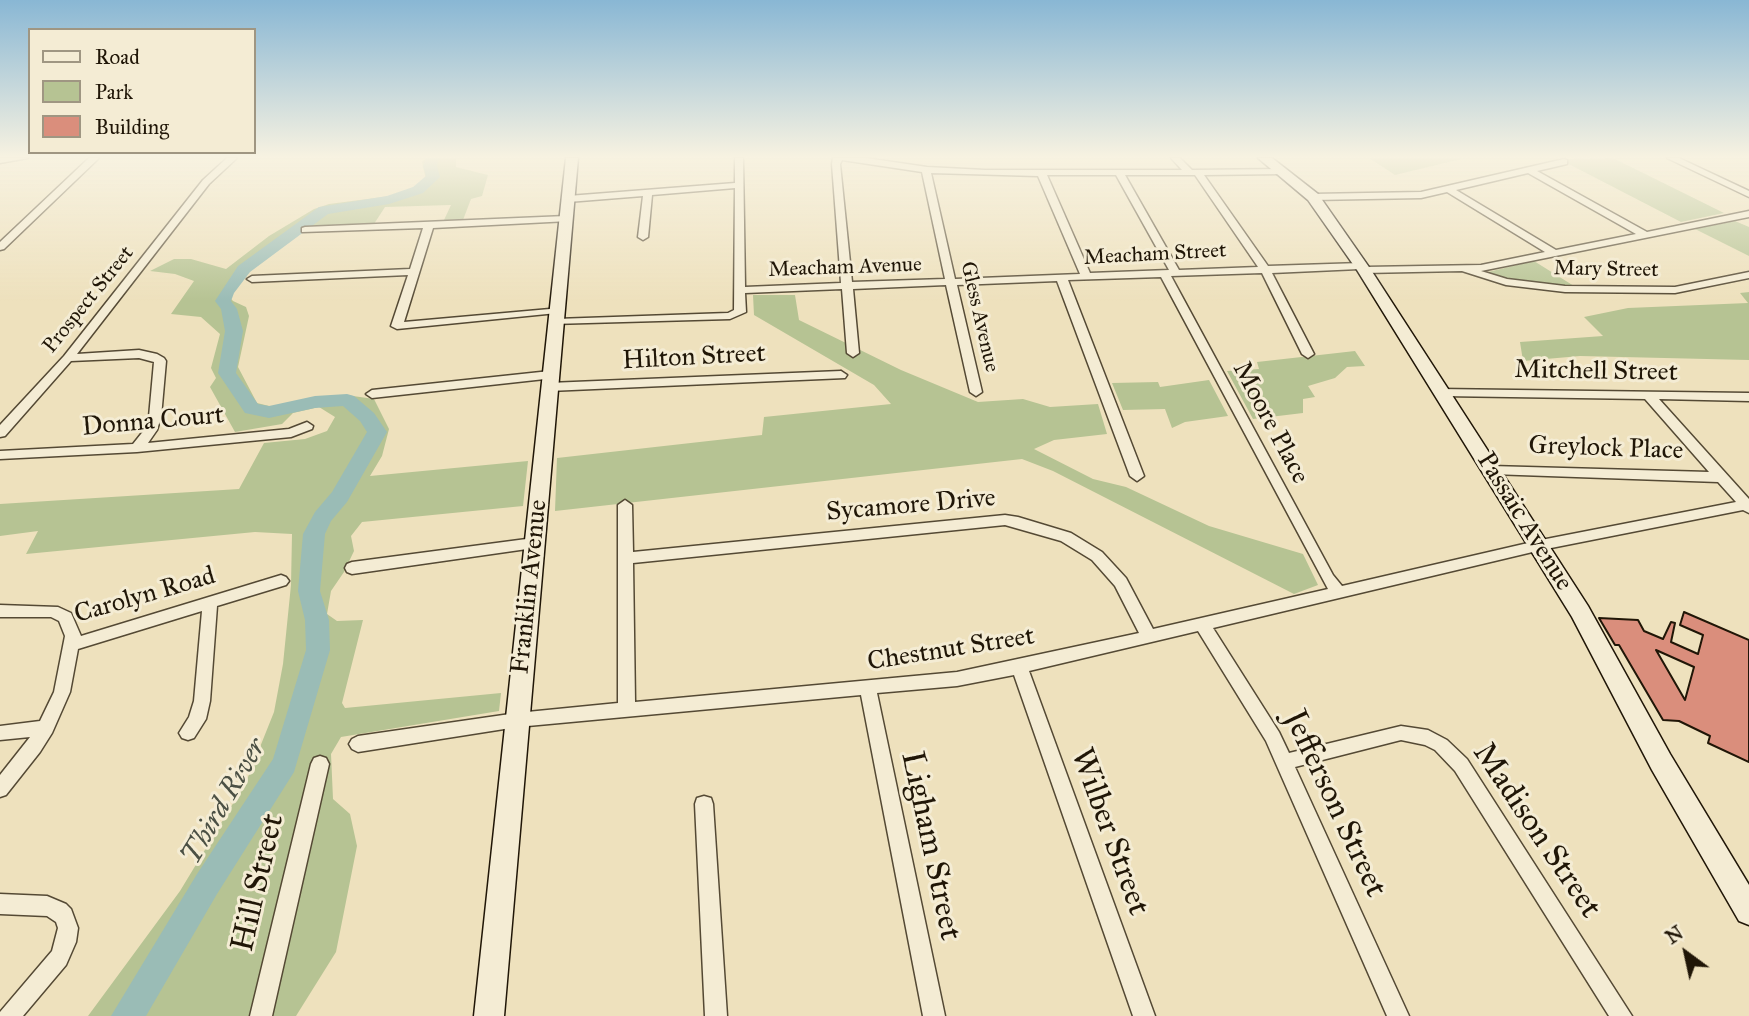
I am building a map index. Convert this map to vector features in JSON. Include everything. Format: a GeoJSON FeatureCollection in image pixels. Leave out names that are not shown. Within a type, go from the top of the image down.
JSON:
{"type":"FeatureCollection","features":[{"type":"Feature","properties":{"kind":"main road","name":"Franklin Avenue"},"geometry":{"type":"LineString","coordinates":[[489,1016],[567,205]]}},
{"type":"Feature","properties":{"kind":"main road","name":"Passaic Avenue"},"geometry":{"type":"LineString","coordinates":[[1319,205],[1363,268],[1541,545],[1661,762],[1749,911]]}},
{"type":"Feature","properties":{"kind":"street"},"geometry":{"type":"LineString","coordinates":[[0,247],[45,205]]}},
{"type":"Feature","properties":{"kind":"street","name":"Prospect Street"},"geometry":{"type":"LineString","coordinates":[[0,433],[68,358],[188,205]]}},
{"type":"Feature","properties":{"kind":"street"},"geometry":{"type":"LineString","coordinates":[[643,237],[647,205]]}},
{"type":"Feature","properties":{"kind":"street"},"geometry":{"type":"LineString","coordinates":[[429,225],[397,326],[556,316],[738,314],[742,311],[739,205]]}},
{"type":"Feature","properties":{"kind":"street"},"geometry":{"type":"LineString","coordinates":[[840,205],[853,353]]}},
{"type":"Feature","properties":{"kind":"street","name":"Gless Avenue"},"geometry":{"type":"LineString","coordinates":[[935,205],[976,392]]}},
{"type":"Feature","properties":{"kind":"street"},"geometry":{"type":"LineString","coordinates":[[1055,205],[1086,276]]}},
{"type":"Feature","properties":{"kind":"street","name":"Moore Place"},"geometry":{"type":"LineString","coordinates":[[1136,205],[1328,579],[1339,592]]}},
{"type":"Feature","properties":{"kind":"street"},"geometry":{"type":"LineString","coordinates":[[1218,205],[1265,269],[1308,354]]}},
{"type":"Feature","properties":{"kind":"street"},"geometry":{"type":"LineString","coordinates":[[1475,205],[1552,252]]}},
{"type":"Feature","properties":{"kind":"street"},"geometry":{"type":"LineString","coordinates":[[1593,205],[1644,234]]}},
{"type":"Feature","properties":{"kind":"street"},"geometry":{"type":"LineString","coordinates":[[1465,270],[1749,214]]}},
{"type":"Feature","properties":{"kind":"street"},"geometry":{"type":"LineString","coordinates":[[305,230],[566,219]]}},
{"type":"Feature","properties":{"kind":"street","name":"Meacham Street"},"geometry":{"type":"LineString","coordinates":[[951,283],[1265,269],[1465,270]]}},
{"type":"Feature","properties":{"kind":"street","name":"Mary Street"},"geometry":{"type":"LineString","coordinates":[[1465,270],[1474,275],[1506,282],[1565,289],[1675,290],[1749,275]]}},
{"type":"Feature","properties":{"kind":"street"},"geometry":{"type":"LineString","coordinates":[[252,279],[414,272]]}},
{"type":"Feature","properties":{"kind":"street"},"geometry":{"type":"LineString","coordinates":[[1062,279],[1137,476]]}},
{"type":"Feature","properties":{"kind":"street","name":"Meacham Avenue"},"geometry":{"type":"LineString","coordinates":[[740,289],[951,283]]}},
{"type":"Feature","properties":{"kind":"street"},"geometry":{"type":"LineString","coordinates":[[68,358],[147,354],[160,361],[155,417],[150,430],[137,448]]}},
{"type":"Feature","properties":{"kind":"street","name":"Hilton Street"},"geometry":{"type":"LineString","coordinates":[[372,394],[550,381],[841,374]]}},
{"type":"Feature","properties":{"kind":"street","name":"Mitchell Street"},"geometry":{"type":"LineString","coordinates":[[1443,391],[1749,397]]}},
{"type":"Feature","properties":{"kind":"street"},"geometry":{"type":"LineString","coordinates":[[1649,396],[1719,477],[1748,506]]}},
{"type":"Feature","properties":{"kind":"street","name":"Donna Court"},"geometry":{"type":"LineString","coordinates":[[0,455],[137,448],[291,433],[307,426]]}},
{"type":"Feature","properties":{"kind":"street","name":"Greylock Place"},"geometry":{"type":"LineString","coordinates":[[1491,470],[1719,477]]}},
{"type":"Feature","properties":{"kind":"street"},"geometry":{"type":"LineString","coordinates":[[625,505],[627,708]]}},
{"type":"Feature","properties":{"kind":"street","name":"Chestnut Street"},"geometry":{"type":"LineString","coordinates":[[358,744],[517,720],[627,708],[957,679],[1019,667],[1541,545],[1748,506]]}},
{"type":"Feature","properties":{"kind":"street","name":"Sycamore Drive"},"geometry":{"type":"LineString","coordinates":[[626,558],[1005,520],[1066,537],[1097,556],[1121,582],[1149,637]]}},
{"type":"Feature","properties":{"kind":"street"},"geometry":{"type":"LineString","coordinates":[[352,568],[534,543]]}},
{"type":"Feature","properties":{"kind":"street","name":"Carolyn Road"},"geometry":{"type":"LineString","coordinates":[[0,611],[53,611],[65,617],[71,626],[71,645],[281,582]]}},
{"type":"Feature","properties":{"kind":"street"},"geometry":{"type":"LineString","coordinates":[[187,733],[197,719],[202,701],[210,603]]}},
{"type":"Feature","properties":{"kind":"street","name":"Jefferson Street"},"geometry":{"type":"LineString","coordinates":[[1202,624],[1273,737],[1398,1016]]}},
{"type":"Feature","properties":{"kind":"street"},"geometry":{"type":"LineString","coordinates":[[0,789],[46,728],[62,692],[71,645]]}},
{"type":"Feature","properties":{"kind":"street","name":"Wilber Street"},"geometry":{"type":"LineString","coordinates":[[1019,667],[1144,1016]]}},
{"type":"Feature","properties":{"kind":"street","name":"Ligham Street"},"geometry":{"type":"LineString","coordinates":[[867,689],[934,1016]]}},
{"type":"Feature","properties":{"kind":"street"},"geometry":{"type":"LineString","coordinates":[[0,733],[46,728]]}},
{"type":"Feature","properties":{"kind":"street","name":"Madison Street"},"geometry":{"type":"LineString","coordinates":[[1285,762],[1401,733],[1428,738],[1441,745],[1461,765],[1621,1016]]}},
{"type":"Feature","properties":{"kind":"street","name":"Hill Street"},"geometry":{"type":"LineString","coordinates":[[261,1016],[320,764]]}},
{"type":"Feature","properties":{"kind":"street"},"geometry":{"type":"LineString","coordinates":[[704,804],[716,1016]]}},
{"type":"Feature","properties":{"kind":"street"},"geometry":{"type":"LineString","coordinates":[[0,904],[47,906],[64,916],[68,928],[66,942],[59,958],[9,1016]]}},
{"type":"Feature","properties":{"kind":"green space"},"geometry":{"type":"Polygon","coordinates":[[[325,205],[437,205],[385,207],[374,224],[298,228],[244,269],[226,293],[233,301],[246,307],[249,316],[238,367],[257,403],[273,407],[319,397],[346,395],[374,399],[389,429],[382,456],[370,476],[528,461],[523,506],[362,522],[351,536],[354,551],[331,591],[327,614],[337,621],[363,620],[342,703],[345,708],[501,693],[499,711],[341,737],[331,754],[333,799],[350,814],[357,846],[336,952],[296,1016],[88,1016],[180,891],[246,782],[274,712],[283,664],[291,585],[292,534],[255,532],[26,554],[38,531],[0,536],[0,504],[239,489],[264,443],[305,439],[327,431],[335,417],[319,407],[293,413],[282,424],[235,432],[210,387],[216,378],[211,368],[220,334],[201,317],[171,314],[194,281],[175,274],[150,271],[174,259],[191,259],[226,269],[269,236],[325,205]]]}},
{"type":"Feature","properties":{"kind":"green space"},"geometry":{"type":"Polygon","coordinates":[[[451,205],[469,205],[463,220],[444,220],[451,205]]]}},
{"type":"Feature","properties":{"kind":"green space"},"geometry":{"type":"Polygon","coordinates":[[[1649,205],[1709,205],[1724,213],[1681,222],[1649,205]]]}},
{"type":"Feature","properties":{"kind":"green space"},"geometry":{"type":"Polygon","coordinates":[[[1735,221],[1749,227],[1749,256],[1695,229],[1735,221]]]}},
{"type":"Feature","properties":{"kind":"green space"},"geometry":{"type":"Polygon","coordinates":[[[1534,261],[1574,286],[1539,285],[1496,278],[1488,272],[1534,261]]]}},
{"type":"Feature","properties":{"kind":"green space"},"geometry":{"type":"Polygon","coordinates":[[[1749,292],[1749,360],[1580,356],[1523,361],[1520,342],[1603,336],[1584,317],[1628,308],[1748,303],[1740,293],[1749,292]]]}},
{"type":"Feature","properties":{"kind":"green space"},"geometry":{"type":"Polygon","coordinates":[[[753,295],[795,295],[799,320],[901,370],[978,402],[1023,399],[1050,407],[1098,404],[1107,434],[1054,440],[1034,449],[1093,479],[1126,487],[1209,526],[1303,554],[1318,585],[1294,594],[1053,471],[1022,459],[555,511],[557,458],[762,435],[764,417],[891,404],[874,385],[754,315],[753,295]]]}},
{"type":"Feature","properties":{"kind":"green space"},"geometry":{"type":"Polygon","coordinates":[[[1355,351],[1365,366],[1347,367],[1335,378],[1308,386],[1315,397],[1303,399],[1303,413],[1253,419],[1227,371],[1259,369],[1257,362],[1355,351]]]}},
{"type":"Feature","properties":{"kind":"green space"},"geometry":{"type":"Polygon","coordinates":[[[1209,380],[1228,416],[1185,422],[1172,428],[1165,409],[1123,410],[1112,383],[1158,382],[1160,387],[1209,380]]]}},
{"type":"Feature","properties":{"kind":"building"},"geometry":{"type":"Polygon","coordinates":[[[1684,612],[1749,640],[1749,762],[1708,743],[1710,736],[1679,721],[1663,720],[1619,645],[1615,645],[1599,618],[1638,620],[1644,631],[1663,639],[1671,622],[1675,623],[1671,642],[1698,654],[1703,635],[1680,625],[1684,612]],[[1656,650],[1685,700],[1694,667],[1656,650]]]}},
{"type":"Feature","properties":{"kind":"waterway","name":"Third River"},"geometry":{"type":"LineString","coordinates":[[127,1016],[207,884],[285,764],[318,650],[317,620],[309,591],[314,534],[322,517],[340,497],[377,432],[367,417],[347,400],[315,402],[269,412],[252,409],[227,373],[234,331],[229,309],[223,301],[244,269],[324,210],[354,205]]}}]}
